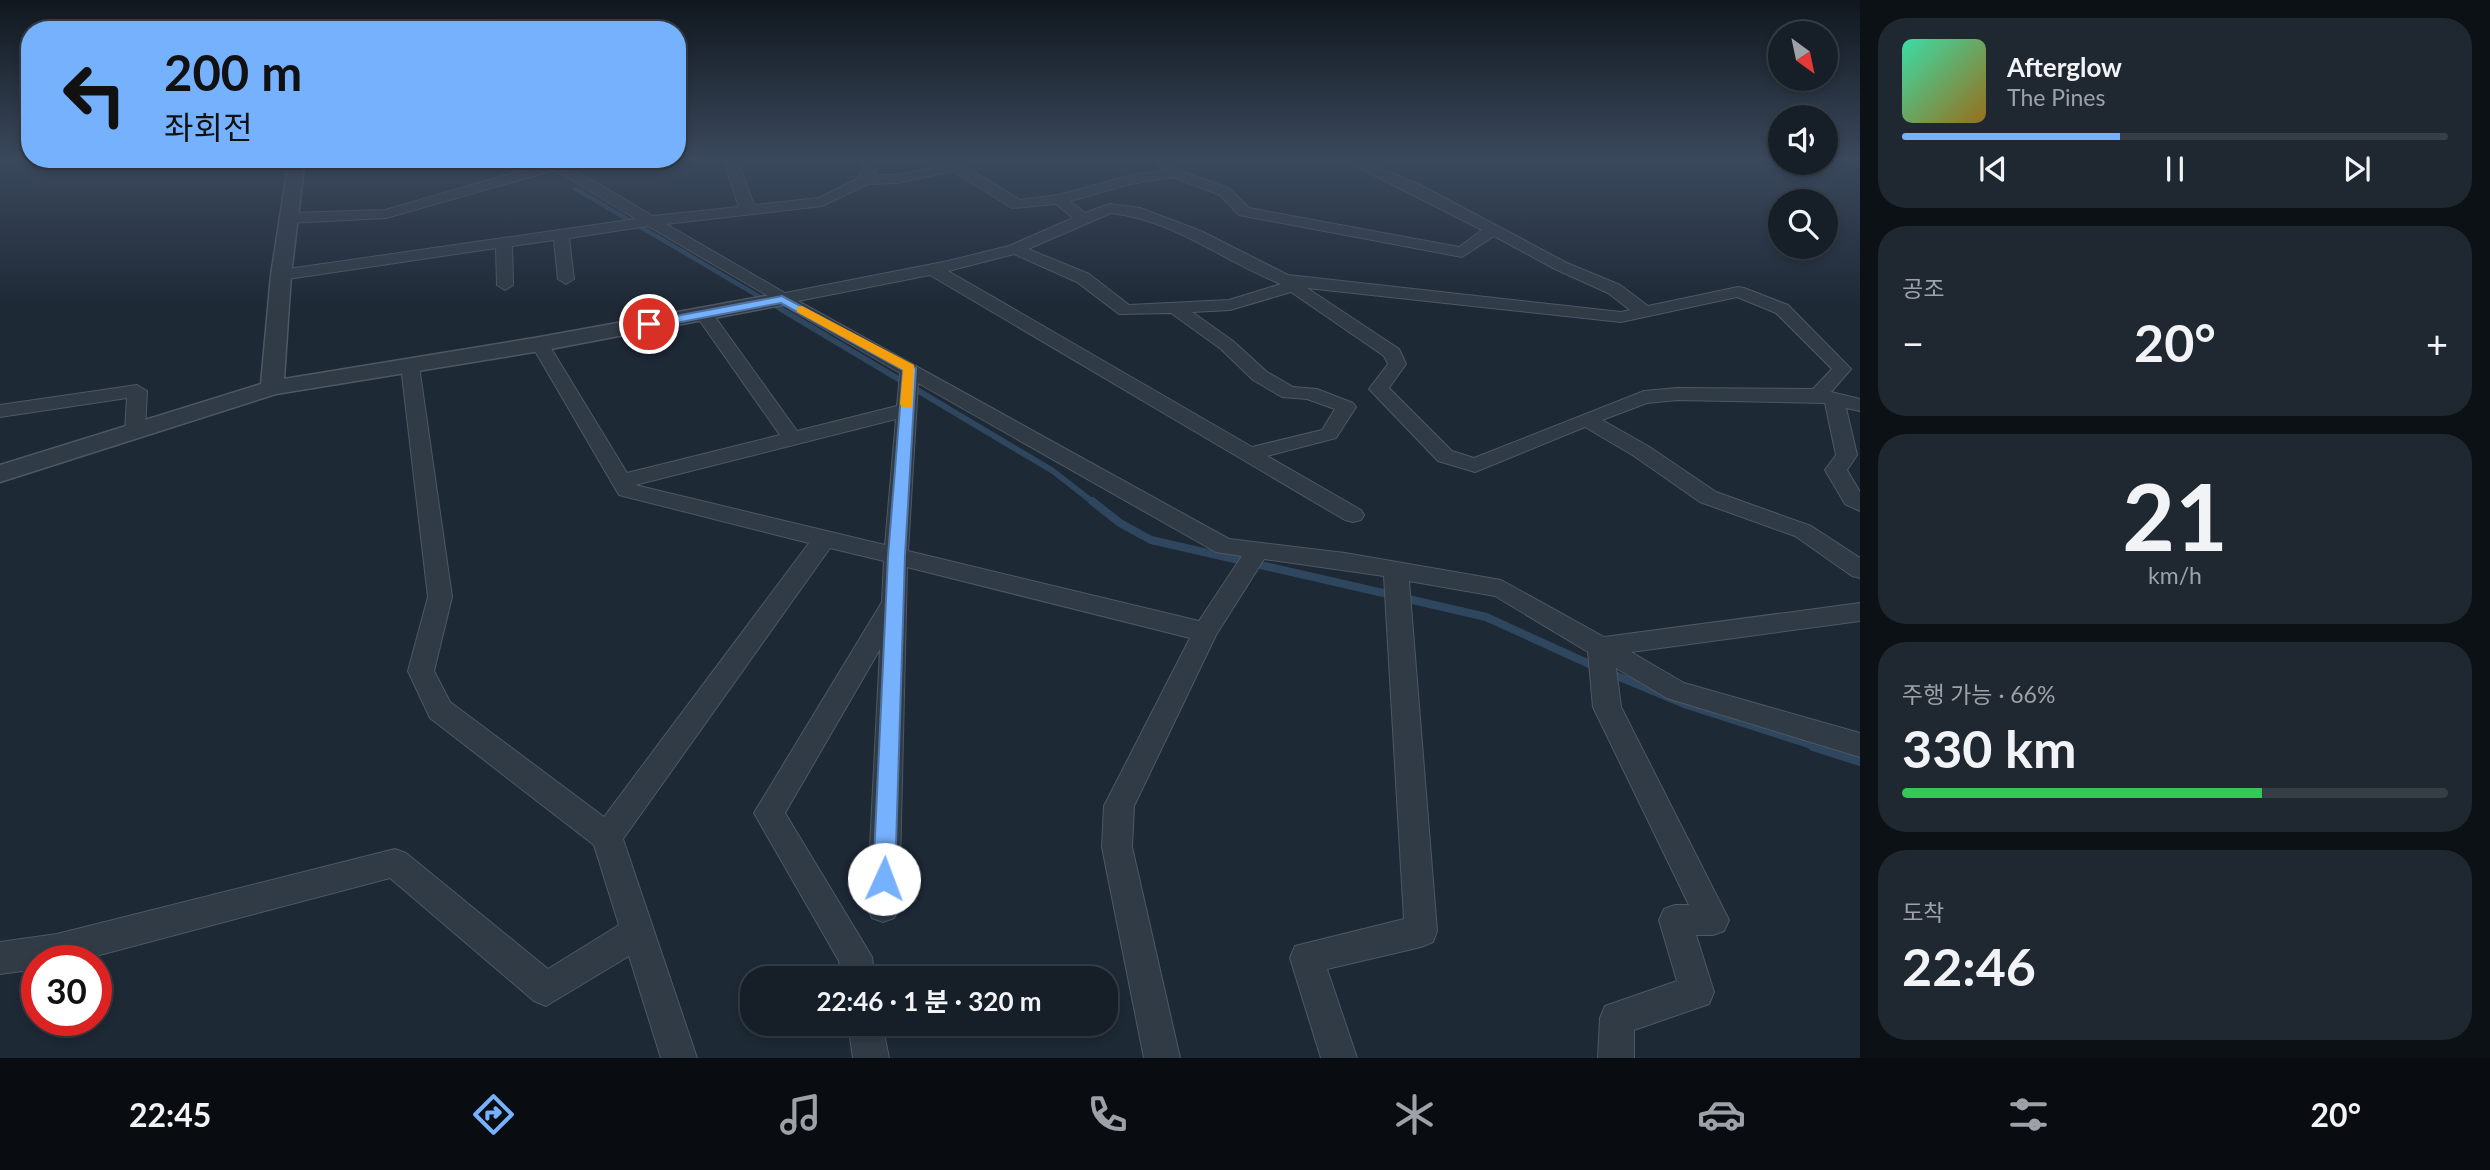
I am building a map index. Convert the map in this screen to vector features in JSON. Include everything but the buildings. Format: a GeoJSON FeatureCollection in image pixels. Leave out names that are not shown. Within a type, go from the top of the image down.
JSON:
{"type":"FeatureCollection","features":[{"type":"Feature","properties":{"kind":"street"},"geometry":{"type":"LineString","coordinates":[[272,388],[289,208]]}},
{"type":"Feature","properties":{"kind":"street"},"geometry":{"type":"LineString","coordinates":[[288,218],[386,214],[405,208]]}},
{"type":"Feature","properties":{"kind":"street"},"geometry":{"type":"LineString","coordinates":[[634,208],[773,301],[909,368],[1224,546],[1396,570],[1501,589],[1676,691],[1860,745]]}},
{"type":"Feature","properties":{"kind":"street"},"geometry":{"type":"LineString","coordinates":[[281,275],[652,221],[763,208]]}},
{"type":"Feature","properties":{"kind":"street"},"geometry":{"type":"LineString","coordinates":[[1070,208],[1083,219]]}},
{"type":"Feature","properties":{"kind":"street"},"geometry":{"type":"LineString","coordinates":[[0,474],[272,388],[540,344],[932,269],[1015,249],[1108,208]]}},
{"type":"Feature","properties":{"kind":"street"},"geometry":{"type":"LineString","coordinates":[[1112,208],[1135,211],[1196,234],[1288,283],[1392,353],[1397,364],[1379,389],[1445,456],[1475,464],[1644,397],[1826,397],[1860,405]]}},
{"type":"Feature","properties":{"kind":"street"},"geometry":{"type":"LineString","coordinates":[[1241,208],[1244,212],[1462,252],[1492,230]]}},
{"type":"Feature","properties":{"kind":"street"},"geometry":{"type":"LineString","coordinates":[[1453,208],[1561,266],[1614,289],[1643,311]]}},
{"type":"Feature","properties":{"kind":"street"},"geometry":{"type":"LineString","coordinates":[[561,234],[566,279]]}},
{"type":"Feature","properties":{"kind":"street"},"geometry":{"type":"LineString","coordinates":[[504,242],[505,285]]}},
{"type":"Feature","properties":{"kind":"street"},"geometry":{"type":"LineString","coordinates":[[1015,249],[1083,278],[1125,310],[1230,304],[1288,283],[1621,317],[1738,292],[1782,309],[1842,369],[1826,397],[1847,455],[1836,470],[1853,499],[1860,504]]}},
{"type":"Feature","properties":{"kind":"street"},"geometry":{"type":"LineString","coordinates":[[932,269],[1353,515]]}},
{"type":"Feature","properties":{"kind":"street"},"geometry":{"type":"LineString","coordinates":[[1172,306],[1227,345],[1260,376],[1289,393],[1310,393],[1346,408],[1329,434],[1248,454]]}},
{"type":"Feature","properties":{"kind":"street"},"geometry":{"type":"LineString","coordinates":[[704,314],[792,438]]}},
{"type":"Feature","properties":{"kind":"street"},"geometry":{"type":"LineString","coordinates":[[540,344],[627,490],[1205,632]]}},
{"type":"Feature","properties":{"kind":"street"},"geometry":{"type":"LineString","coordinates":[[410,366],[440,597],[421,671],[440,710],[607,837],[679,1058]]}},
{"type":"Feature","properties":{"kind":"street"},"geometry":{"type":"LineString","coordinates":[[883,907],[896,556],[909,368]]}},
{"type":"Feature","properties":{"kind":"street"},"geometry":{"type":"LineString","coordinates":[[0,411],[136,391],[135,431]]}},
{"type":"Feature","properties":{"kind":"street"},"geometry":{"type":"LineString","coordinates":[[622,481],[906,410]]}},
{"type":"Feature","properties":{"kind":"street"},"geometry":{"type":"LineString","coordinates":[[1587,419],[1641,451],[1708,497],[1803,531],[1860,570]]}},
{"type":"Feature","properties":{"kind":"street"},"geometry":{"type":"LineString","coordinates":[[607,837],[825,538]]}},
{"type":"Feature","properties":{"kind":"street"},"geometry":{"type":"LineString","coordinates":[[1162,1058],[1118,846],[1119,806],[1205,632],[1258,550]]}},
{"type":"Feature","properties":{"kind":"street"},"geometry":{"type":"LineString","coordinates":[[1339,1058],[1307,958],[1421,931],[1396,570]]}},
{"type":"Feature","properties":{"kind":"street"},"geometry":{"type":"LineString","coordinates":[[856,966],[855,957],[769,813],[895,602]]}},
{"type":"Feature","properties":{"kind":"street"},"geometry":{"type":"LineString","coordinates":[[1600,647],[1860,612]]}},
{"type":"Feature","properties":{"kind":"street"},"geometry":{"type":"LineString","coordinates":[[1600,647],[1607,707],[1713,920],[1675,920],[1697,992],[1617,1018],[1616,1058]]}},
{"type":"Feature","properties":{"kind":"street"},"geometry":{"type":"LineString","coordinates":[[0,958],[57,950],[395,863],[545,989],[638,932]]}},
{"type":"Feature","properties":{"kind":"street"},"geometry":{"type":"LineString","coordinates":[[867,1036],[871,1058]]}},
{"type":"Feature","properties":{"kind":"waterway"},"geometry":{"type":"LineString","coordinates":[[609,208],[784,311]]}},
{"type":"Feature","properties":{"kind":"waterway"},"geometry":{"type":"LineString","coordinates":[[781,309],[1053,471],[1094,503]]}},
{"type":"Feature","properties":{"kind":"waterway"},"geometry":{"type":"LineString","coordinates":[[1092,501],[1120,523],[1151,540],[1392,595]]}},
{"type":"Feature","properties":{"kind":"waterway"},"geometry":{"type":"LineString","coordinates":[[1404,598],[1486,617],[1596,667]]}},
{"type":"Feature","properties":{"kind":"waterway"},"geometry":{"type":"LineString","coordinates":[[1610,673],[1687,705],[1818,747]]}},
{"type":"Feature","properties":{"kind":"waterway"},"geometry":{"type":"LineString","coordinates":[[1813,746],[1860,761]]}},
{"type":"Feature","properties":{"kind":"slow traffic"},"geometry":{"type":"LineString","coordinates":[[802,310],[909,368],[907,404]]}},
{"type":"Feature","properties":{"kind":"route"},"geometry":{"type":"LineString","coordinates":[[649,324],[782,299],[909,368],[896,556],[884,879]]}}]}
